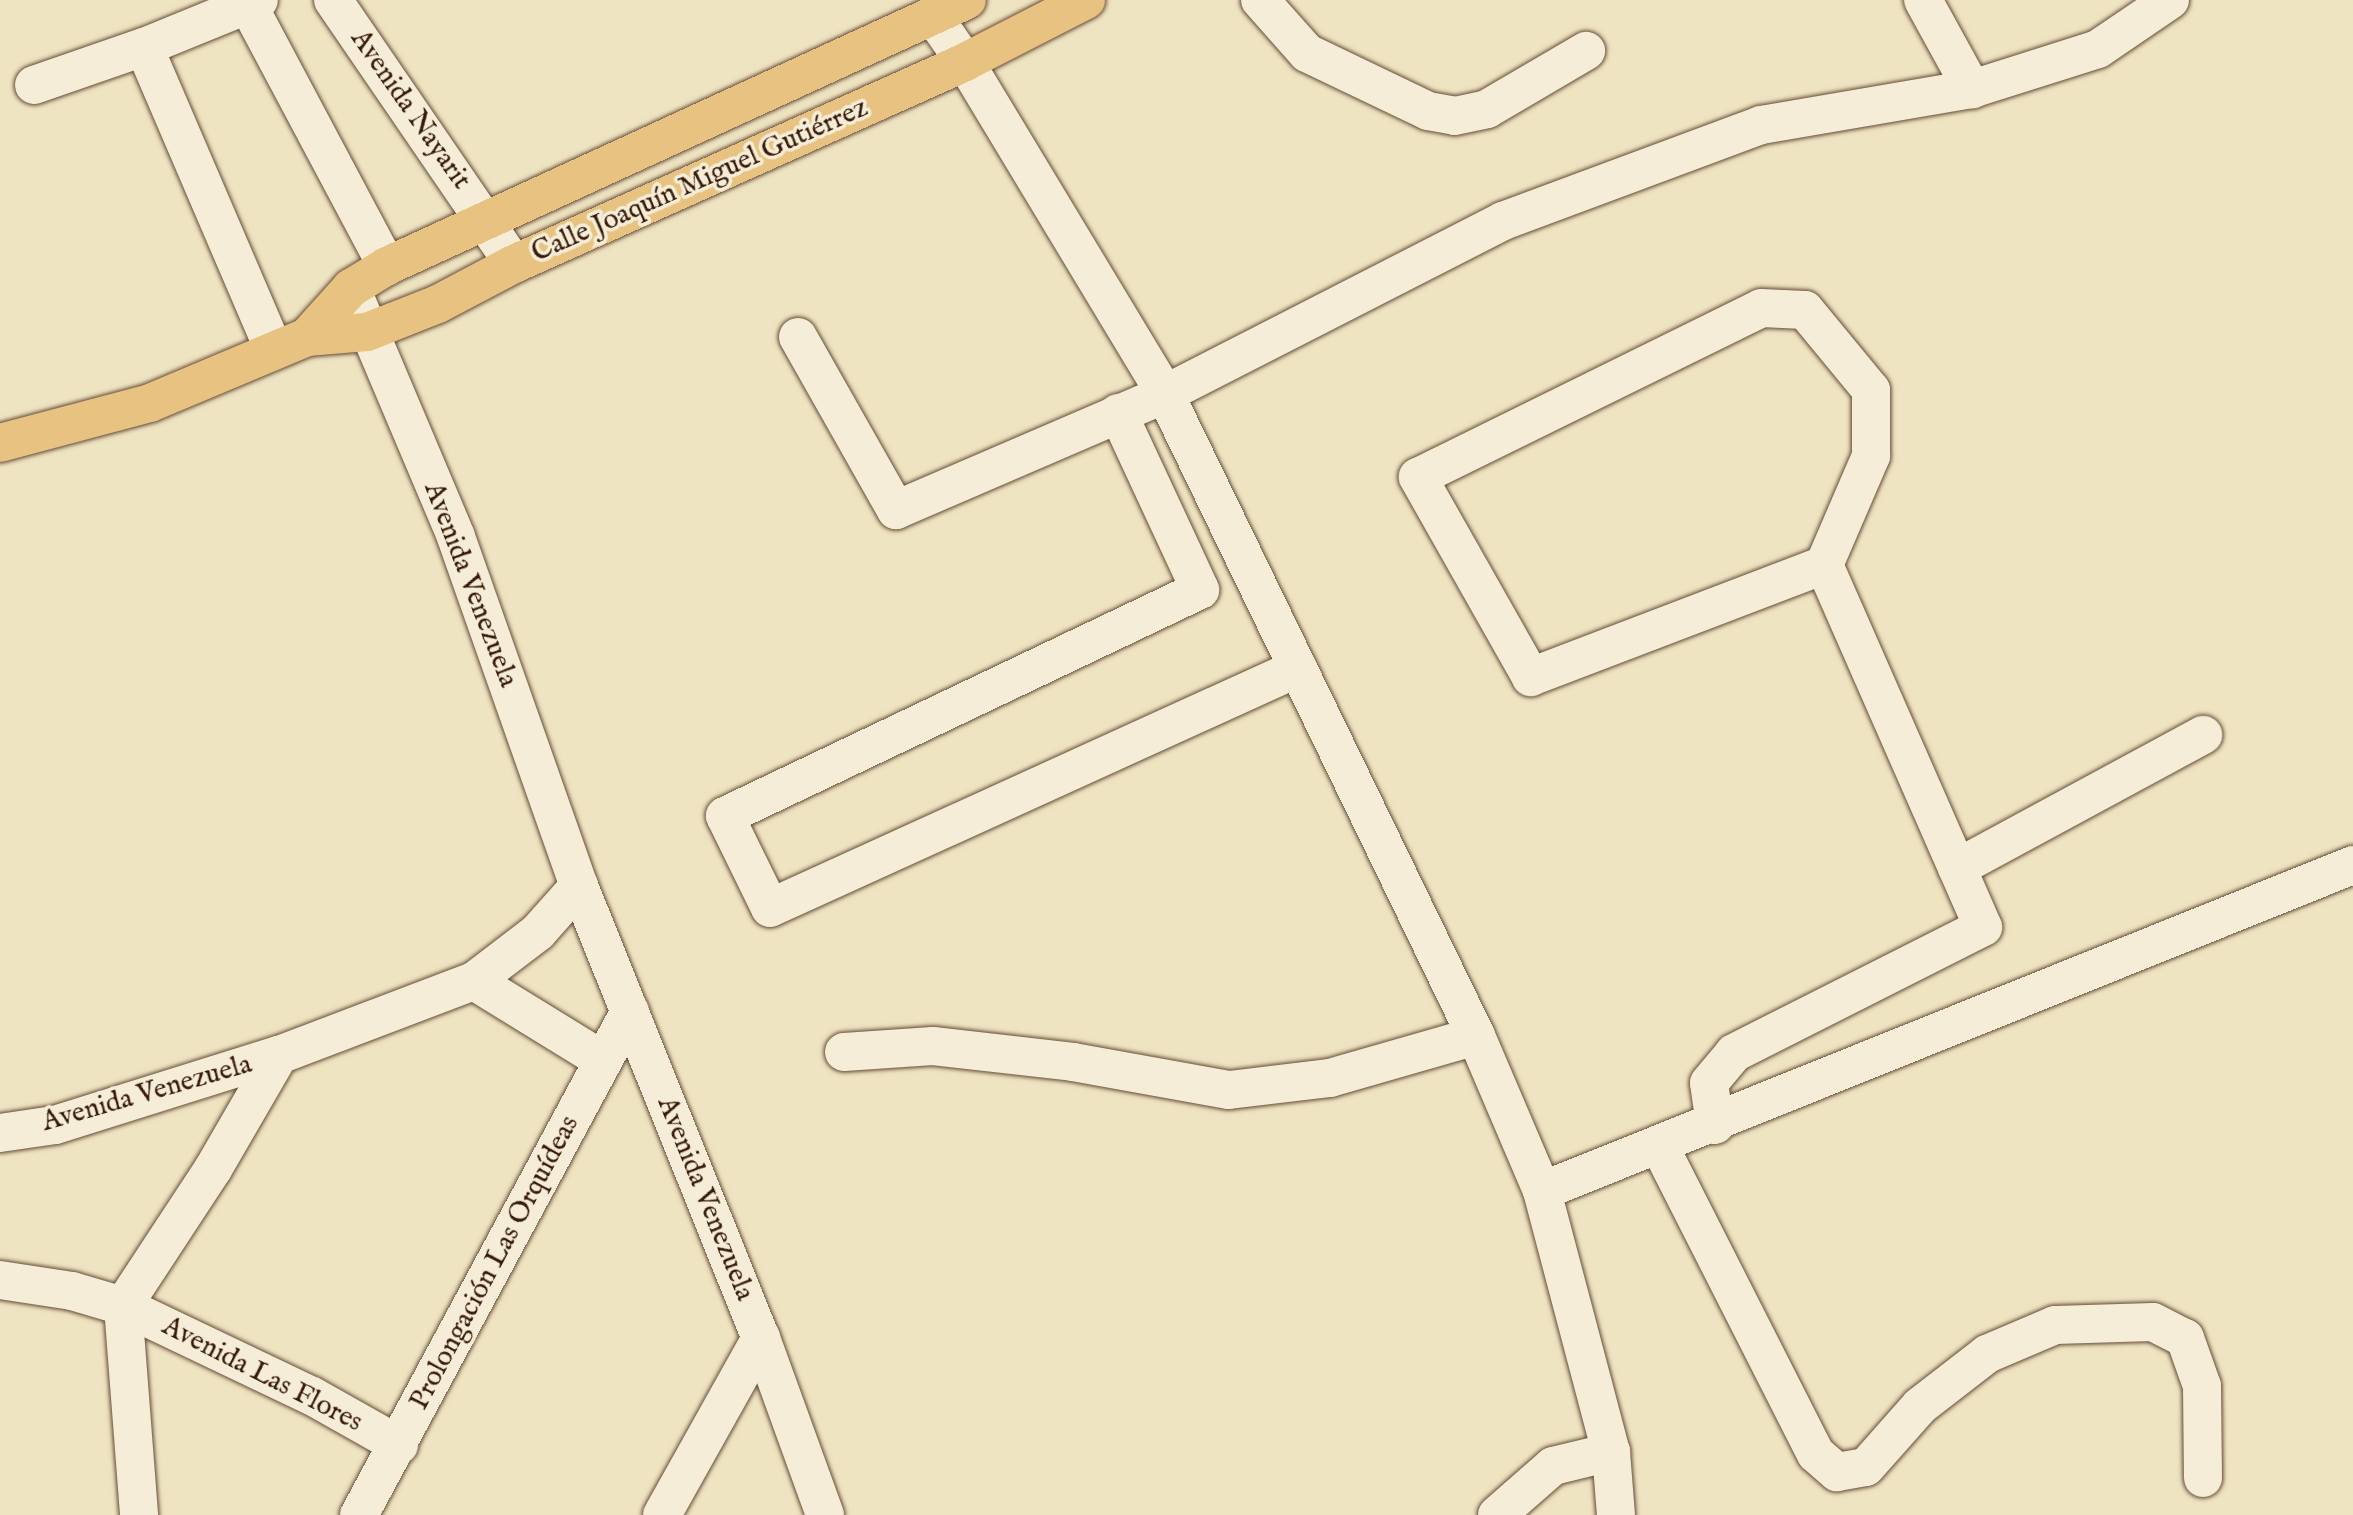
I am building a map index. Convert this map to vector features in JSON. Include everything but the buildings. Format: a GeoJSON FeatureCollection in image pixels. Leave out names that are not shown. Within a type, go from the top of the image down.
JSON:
{"type":"FeatureCollection","features":[{"type":"Feature","properties":{"kind":"main road","name":"Calle Joaquín Miguel Gutiérrez"},"geometry":{"type":"LineString","coordinates":[[290,343],[351,288],[387,266],[967,0]]}},
{"type":"Feature","properties":{"kind":"main road","name":"Calle Joaquín Miguel Gutiérrez"},"geometry":{"type":"LineString","coordinates":[[0,443],[150,403],[290,343],[368,332],[438,304],[514,264],[965,62],[1086,0]]}},
{"type":"Feature","properties":{"kind":"street","name":"Avenida Nayarit"},"geometry":{"type":"LineString","coordinates":[[333,0],[487,219],[514,264]]}},
{"type":"Feature","properties":{"kind":"street"},"geometry":{"type":"LineString","coordinates":[[1260,0],[1307,53],[1429,111],[1455,116],[1487,109],[1586,51]]}},
{"type":"Feature","properties":{"kind":"street"},"geometry":{"type":"LineString","coordinates":[[1923,0],[1972,89]]}},
{"type":"Feature","properties":{"kind":"street"},"geometry":{"type":"LineString","coordinates":[[798,337],[896,510],[1165,394],[1516,216],[1761,125],[1972,89],[2098,50],[2170,0]]}},
{"type":"Feature","properties":{"kind":"street"},"geometry":{"type":"LineString","coordinates":[[34,85],[144,47],[253,3],[387,266]]}},
{"type":"Feature","properties":{"kind":"street"},"geometry":{"type":"LineString","coordinates":[[933,16],[965,62],[1165,394],[1476,1036],[1542,1192],[1611,1452],[1616,1515]]}},
{"type":"Feature","properties":{"kind":"street"},"geometry":{"type":"LineString","coordinates":[[144,47],[290,343]]}},
{"type":"Feature","properties":{"kind":"street","name":"Avenida Venezuela"},"geometry":{"type":"LineString","coordinates":[[351,288],[456,537],[579,886],[761,1338],[825,1515]]}},
{"type":"Feature","properties":{"kind":"street"},"geometry":{"type":"LineString","coordinates":[[1715,1125],[1709,1083],[1734,1053],[1983,927],[1824,565],[1871,456],[1871,390],[1805,310],[1761,308],[1419,477],[1531,677],[1824,565]]}},
{"type":"Feature","properties":{"kind":"street"},"geometry":{"type":"LineString","coordinates":[[1118,413],[1200,590]]}},
{"type":"Feature","properties":{"kind":"street"},"geometry":{"type":"LineString","coordinates":[[1249,568],[725,816],[770,908],[1298,668]]}},
{"type":"Feature","properties":{"kind":"street"},"geometry":{"type":"LineString","coordinates":[[1957,868],[2203,735]]}},
{"type":"Feature","properties":{"kind":"street"},"geometry":{"type":"LineString","coordinates":[[1542,1192],[1715,1125],[2353,865]]}},
{"type":"Feature","properties":{"kind":"street","name":"Avenida Venezuela"},"geometry":{"type":"LineString","coordinates":[[0,1133],[55,1125],[279,1055],[474,981],[538,932],[579,886]]}},
{"type":"Feature","properties":{"kind":"street"},"geometry":{"type":"LineString","coordinates":[[474,981],[601,1059]]}},
{"type":"Feature","properties":{"kind":"street","name":"Prolongación Las Orquídeas"},"geometry":{"type":"LineString","coordinates":[[359,1515],[399,1445],[601,1059],[630,1011]]}},
{"type":"Feature","properties":{"kind":"street"},"geometry":{"type":"LineString","coordinates":[[844,1052],[933,1046],[1073,1062],[1229,1090],[1330,1078],[1476,1036]]}},
{"type":"Feature","properties":{"kind":"street"},"geometry":{"type":"LineString","coordinates":[[139,1515],[123,1306],[213,1169],[279,1055]]}},
{"type":"Feature","properties":{"kind":"street"},"geometry":{"type":"LineString","coordinates":[[1660,1147],[1816,1454],[1837,1472],[1867,1466],[1920,1406],[1987,1353],[2055,1325],[2153,1322],[2185,1338],[2202,1386],[2203,1478]]}},
{"type":"Feature","properties":{"kind":"street","name":"Avenida Las Flores"},"geometry":{"type":"LineString","coordinates":[[0,1280],[72,1291],[123,1306],[312,1396],[399,1445]]}},
{"type":"Feature","properties":{"kind":"street"},"geometry":{"type":"LineString","coordinates":[[662,1515],[761,1338]]}},
{"type":"Feature","properties":{"kind":"street"},"geometry":{"type":"LineString","coordinates":[[1497,1515],[1553,1466],[1611,1452]]}}]}
